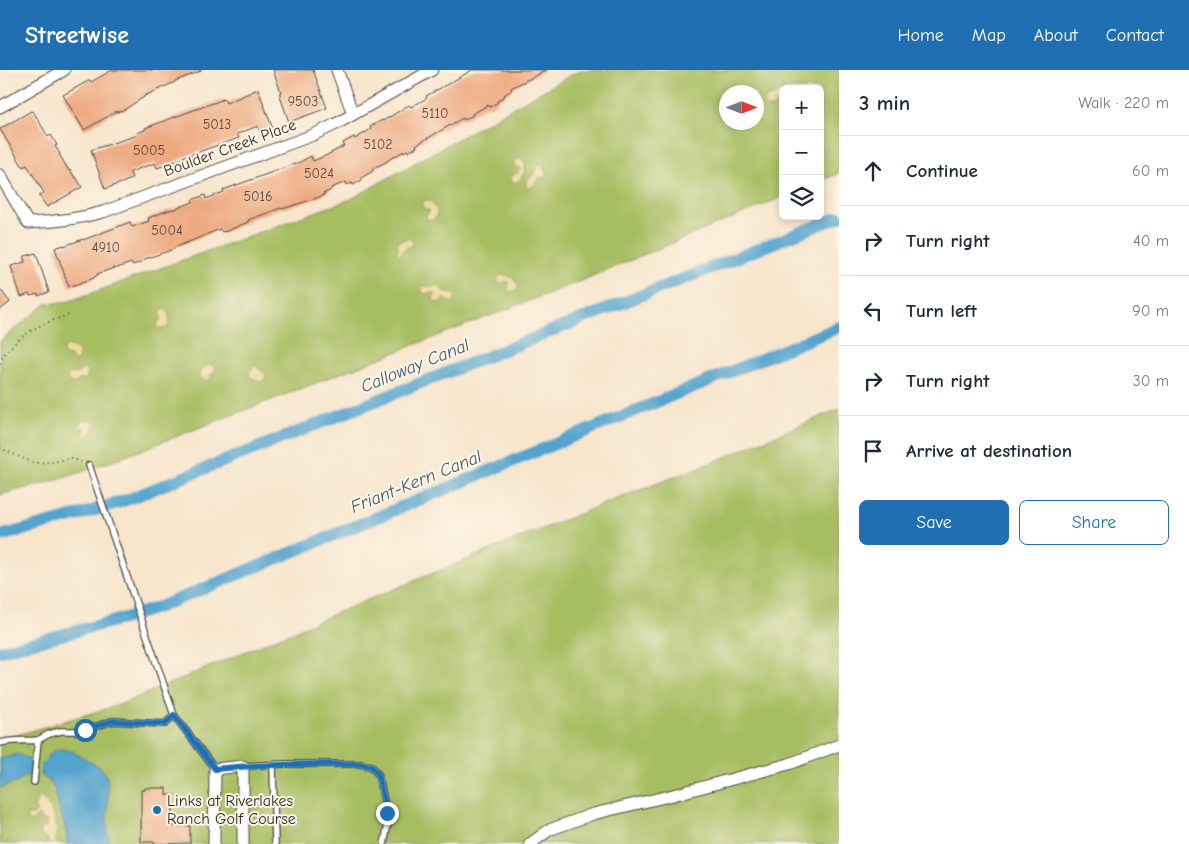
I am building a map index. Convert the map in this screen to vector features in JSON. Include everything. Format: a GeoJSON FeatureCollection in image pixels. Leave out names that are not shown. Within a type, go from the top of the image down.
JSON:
{"type":"FeatureCollection","features":[{"type":"Feature","properties":{"kind":"street"},"geometry":{"type":"LineString","coordinates":[[0,107],[64,70]]}},
{"type":"Feature","properties":{"kind":"street"},"geometry":{"type":"LineString","coordinates":[[337,70],[353,114]]}},
{"type":"Feature","properties":{"kind":"street","name":"Boulder Creek Place"},"geometry":{"type":"LineString","coordinates":[[0,175],[28,223],[53,222],[103,212],[313,135],[432,70]]}},
{"type":"Feature","properties":{"kind":"street"},"geometry":{"type":"LineString","coordinates":[[530,844],[550,830],[593,814],[789,764],[839,746]]}},
{"type":"Feature","properties":{"kind":"street"},"geometry":{"type":"LineString","coordinates":[[214,844],[215,769],[244,766],[243,844]]}},
{"type":"Feature","properties":{"kind":"lane"},"geometry":{"type":"LineString","coordinates":[[89,466],[174,715],[215,769]]}},
{"type":"Feature","properties":{"kind":"lane"},"geometry":{"type":"LineString","coordinates":[[0,743],[38,740],[49,734],[61,731],[85,730],[112,721],[165,724],[174,715]]}},
{"type":"Feature","properties":{"kind":"lane"},"geometry":{"type":"LineString","coordinates":[[34,782],[38,740]]}},
{"type":"Feature","properties":{"kind":"lane"},"geometry":{"type":"LineString","coordinates":[[244,766],[360,764],[371,766],[378,774],[387,813],[388,824],[384,844]]}},
{"type":"Feature","properties":{"kind":"lane"},"geometry":{"type":"LineString","coordinates":[[273,765],[275,844]]}},
{"type":"Feature","properties":{"kind":"path"},"geometry":{"type":"LineString","coordinates":[[0,363],[2,356],[22,336],[41,324],[69,315]]}},
{"type":"Feature","properties":{"kind":"path"},"geometry":{"type":"LineString","coordinates":[[0,448],[33,463],[72,458],[89,466]]}},
{"type":"Feature","properties":{"kind":"green space"},"geometry":{"type":"Polygon","coordinates":[[[580,70],[839,70],[839,173],[824,179],[824,85],[779,85],[779,199],[578,282],[110,462],[58,480],[0,495],[0,341],[46,304],[70,301],[351,199],[580,70]]]}},
{"type":"Feature","properties":{"kind":"green space"},"geometry":{"type":"Polygon","coordinates":[[[839,409],[839,844],[0,844],[0,740],[119,705],[372,598],[611,501],[708,464],[839,409]]]}},
{"type":"Feature","properties":{"kind":"sand"},"geometry":{"type":"Polygon","coordinates":[[[779,91],[779,103],[772,108],[766,107],[764,103],[766,98],[775,95],[779,91]]]}},
{"type":"Feature","properties":{"kind":"sand"},"geometry":{"type":"Polygon","coordinates":[[[779,110],[779,117],[777,117],[776,111],[779,110]]]}},
{"type":"Feature","properties":{"kind":"sand"},"geometry":{"type":"Polygon","coordinates":[[[516,159],[524,160],[525,170],[515,183],[511,178],[520,169],[514,166],[516,159]]]}},
{"type":"Feature","properties":{"kind":"sand"},"geometry":{"type":"Polygon","coordinates":[[[541,165],[545,170],[546,176],[539,178],[533,186],[527,188],[526,182],[533,175],[537,166],[541,165]]]}},
{"type":"Feature","properties":{"kind":"sand"},"geometry":{"type":"Polygon","coordinates":[[[426,200],[431,201],[437,210],[434,219],[427,219],[426,216],[429,210],[423,209],[422,203],[426,200]]]}},
{"type":"Feature","properties":{"kind":"sand"},"geometry":{"type":"Polygon","coordinates":[[[409,238],[413,245],[404,249],[398,255],[398,241],[409,238]]]}},
{"type":"Feature","properties":{"kind":"sand"},"geometry":{"type":"Polygon","coordinates":[[[501,275],[516,281],[518,286],[515,290],[508,291],[508,281],[501,284],[498,283],[497,279],[501,275]]]}},
{"type":"Feature","properties":{"kind":"sand"},"geometry":{"type":"Polygon","coordinates":[[[424,286],[441,286],[443,291],[453,293],[456,297],[454,302],[451,303],[445,298],[440,302],[436,302],[433,298],[435,293],[426,294],[422,292],[424,286]]]}},
{"type":"Feature","properties":{"kind":"sand"},"geometry":{"type":"Polygon","coordinates":[[[162,309],[167,310],[169,315],[169,324],[167,328],[163,329],[157,325],[161,320],[160,312],[162,309]]]}},
{"type":"Feature","properties":{"kind":"sand"},"geometry":{"type":"Polygon","coordinates":[[[67,346],[77,350],[79,354],[78,360],[74,362],[70,356],[64,354],[63,349],[67,346]]]}},
{"type":"Feature","properties":{"kind":"sand"},"geometry":{"type":"Polygon","coordinates":[[[208,364],[215,366],[215,371],[211,374],[210,379],[206,381],[200,375],[208,364]]]}},
{"type":"Feature","properties":{"kind":"sand"},"geometry":{"type":"Polygon","coordinates":[[[255,366],[266,374],[262,381],[259,382],[250,377],[249,372],[255,366]]]}},
{"type":"Feature","properties":{"kind":"sand"},"geometry":{"type":"Polygon","coordinates":[[[86,368],[88,375],[86,380],[81,379],[75,383],[68,381],[67,377],[69,375],[72,373],[77,374],[86,368]]]}},
{"type":"Feature","properties":{"kind":"sand"},"geometry":{"type":"Polygon","coordinates":[[[84,420],[91,420],[96,424],[89,436],[85,436],[83,433],[85,428],[79,426],[84,420]]]}},
{"type":"Feature","properties":{"kind":"sand"},"geometry":{"type":"Polygon","coordinates":[[[39,796],[45,801],[53,814],[57,829],[55,839],[58,844],[49,844],[47,838],[40,834],[40,827],[46,827],[48,825],[47,821],[41,820],[39,815],[32,822],[26,819],[27,815],[34,815],[37,810],[34,808],[39,796]]]}},
{"type":"Feature","properties":{"kind":"water"},"geometry":{"type":"Polygon","coordinates":[[[61,749],[74,752],[104,771],[107,782],[107,827],[110,844],[67,844],[66,830],[55,790],[48,780],[40,774],[41,765],[49,755],[61,749]]]}},
{"type":"Feature","properties":{"kind":"water"},"geometry":{"type":"Polygon","coordinates":[[[19,754],[32,763],[30,773],[20,781],[0,788],[0,759],[19,754]]]}},
{"type":"Feature","properties":{"kind":"building"},"geometry":{"type":"Polygon","coordinates":[[[112,70],[201,71],[144,96],[122,111],[117,111],[84,130],[63,95],[112,70]]]}},
{"type":"Feature","properties":{"kind":"building"},"geometry":{"type":"Polygon","coordinates":[[[273,70],[313,70],[327,108],[289,122],[273,70]]]}},
{"type":"Feature","properties":{"kind":"building"},"geometry":{"type":"Polygon","coordinates":[[[472,70],[547,70],[511,88],[512,90],[490,107],[488,105],[464,120],[463,118],[459,120],[416,145],[417,147],[408,152],[407,150],[404,151],[372,169],[373,171],[353,185],[352,183],[347,185],[346,182],[331,188],[324,195],[314,199],[248,220],[248,222],[225,232],[222,232],[220,229],[174,249],[142,260],[142,262],[114,268],[69,287],[55,248],[83,240],[130,222],[132,227],[149,221],[148,218],[193,202],[192,200],[205,195],[206,199],[224,192],[223,190],[300,162],[311,156],[313,161],[344,146],[343,143],[354,137],[355,139],[371,129],[370,127],[409,105],[411,107],[427,98],[426,96],[472,70]]]}},
{"type":"Feature","properties":{"kind":"building"},"geometry":{"type":"Polygon","coordinates":[[[258,89],[272,127],[260,132],[258,126],[237,134],[239,138],[183,157],[174,162],[157,168],[155,163],[130,172],[132,179],[105,189],[91,150],[138,135],[137,133],[145,130],[145,128],[224,99],[226,103],[258,89]]]}},
{"type":"Feature","properties":{"kind":"building"},"geometry":{"type":"Polygon","coordinates":[[[33,111],[48,137],[51,135],[69,171],[76,177],[82,187],[47,207],[39,196],[44,193],[27,165],[23,167],[0,129],[33,111]]]}},
{"type":"Feature","properties":{"kind":"building"},"geometry":{"type":"Polygon","coordinates":[[[36,253],[49,292],[38,296],[38,294],[30,296],[29,294],[21,297],[11,266],[25,262],[25,256],[36,253]]]}},
{"type":"Feature","properties":{"kind":"building"},"geometry":{"type":"Polygon","coordinates":[[[0,289],[10,302],[0,310],[0,289]]]}},
{"type":"Feature","properties":{"kind":"building","name":"Links at Riverlakes Ranch Golf Course"},"geometry":{"type":"Polygon","coordinates":[[[145,788],[166,788],[166,795],[173,795],[173,826],[190,826],[190,843],[154,844],[154,842],[141,842],[141,790],[145,790],[145,788]]]}},
{"type":"Feature","properties":{"kind":"waterway","name":"Calloway Canal"},"geometry":{"type":"LineString","coordinates":[[0,536],[79,515],[126,500],[839,217]]}},
{"type":"Feature","properties":{"kind":"waterway","name":"Friant-Kern Canal"},"geometry":{"type":"LineString","coordinates":[[0,651],[122,619],[159,607],[839,327]]}},
{"type":"Feature","properties":{"kind":"place","name":"Links at Riverlakes Ranch Golf Course"},"geometry":{"type":"Point","coordinates":[157,810]}},
{"type":"Feature","properties":{"kind":"route"},"geometry":{"type":"LineString","coordinates":[[85,730],[112,721],[165,724],[174,715],[215,769],[282,764],[360,764],[371,766],[378,774],[387,813]]}}]}
